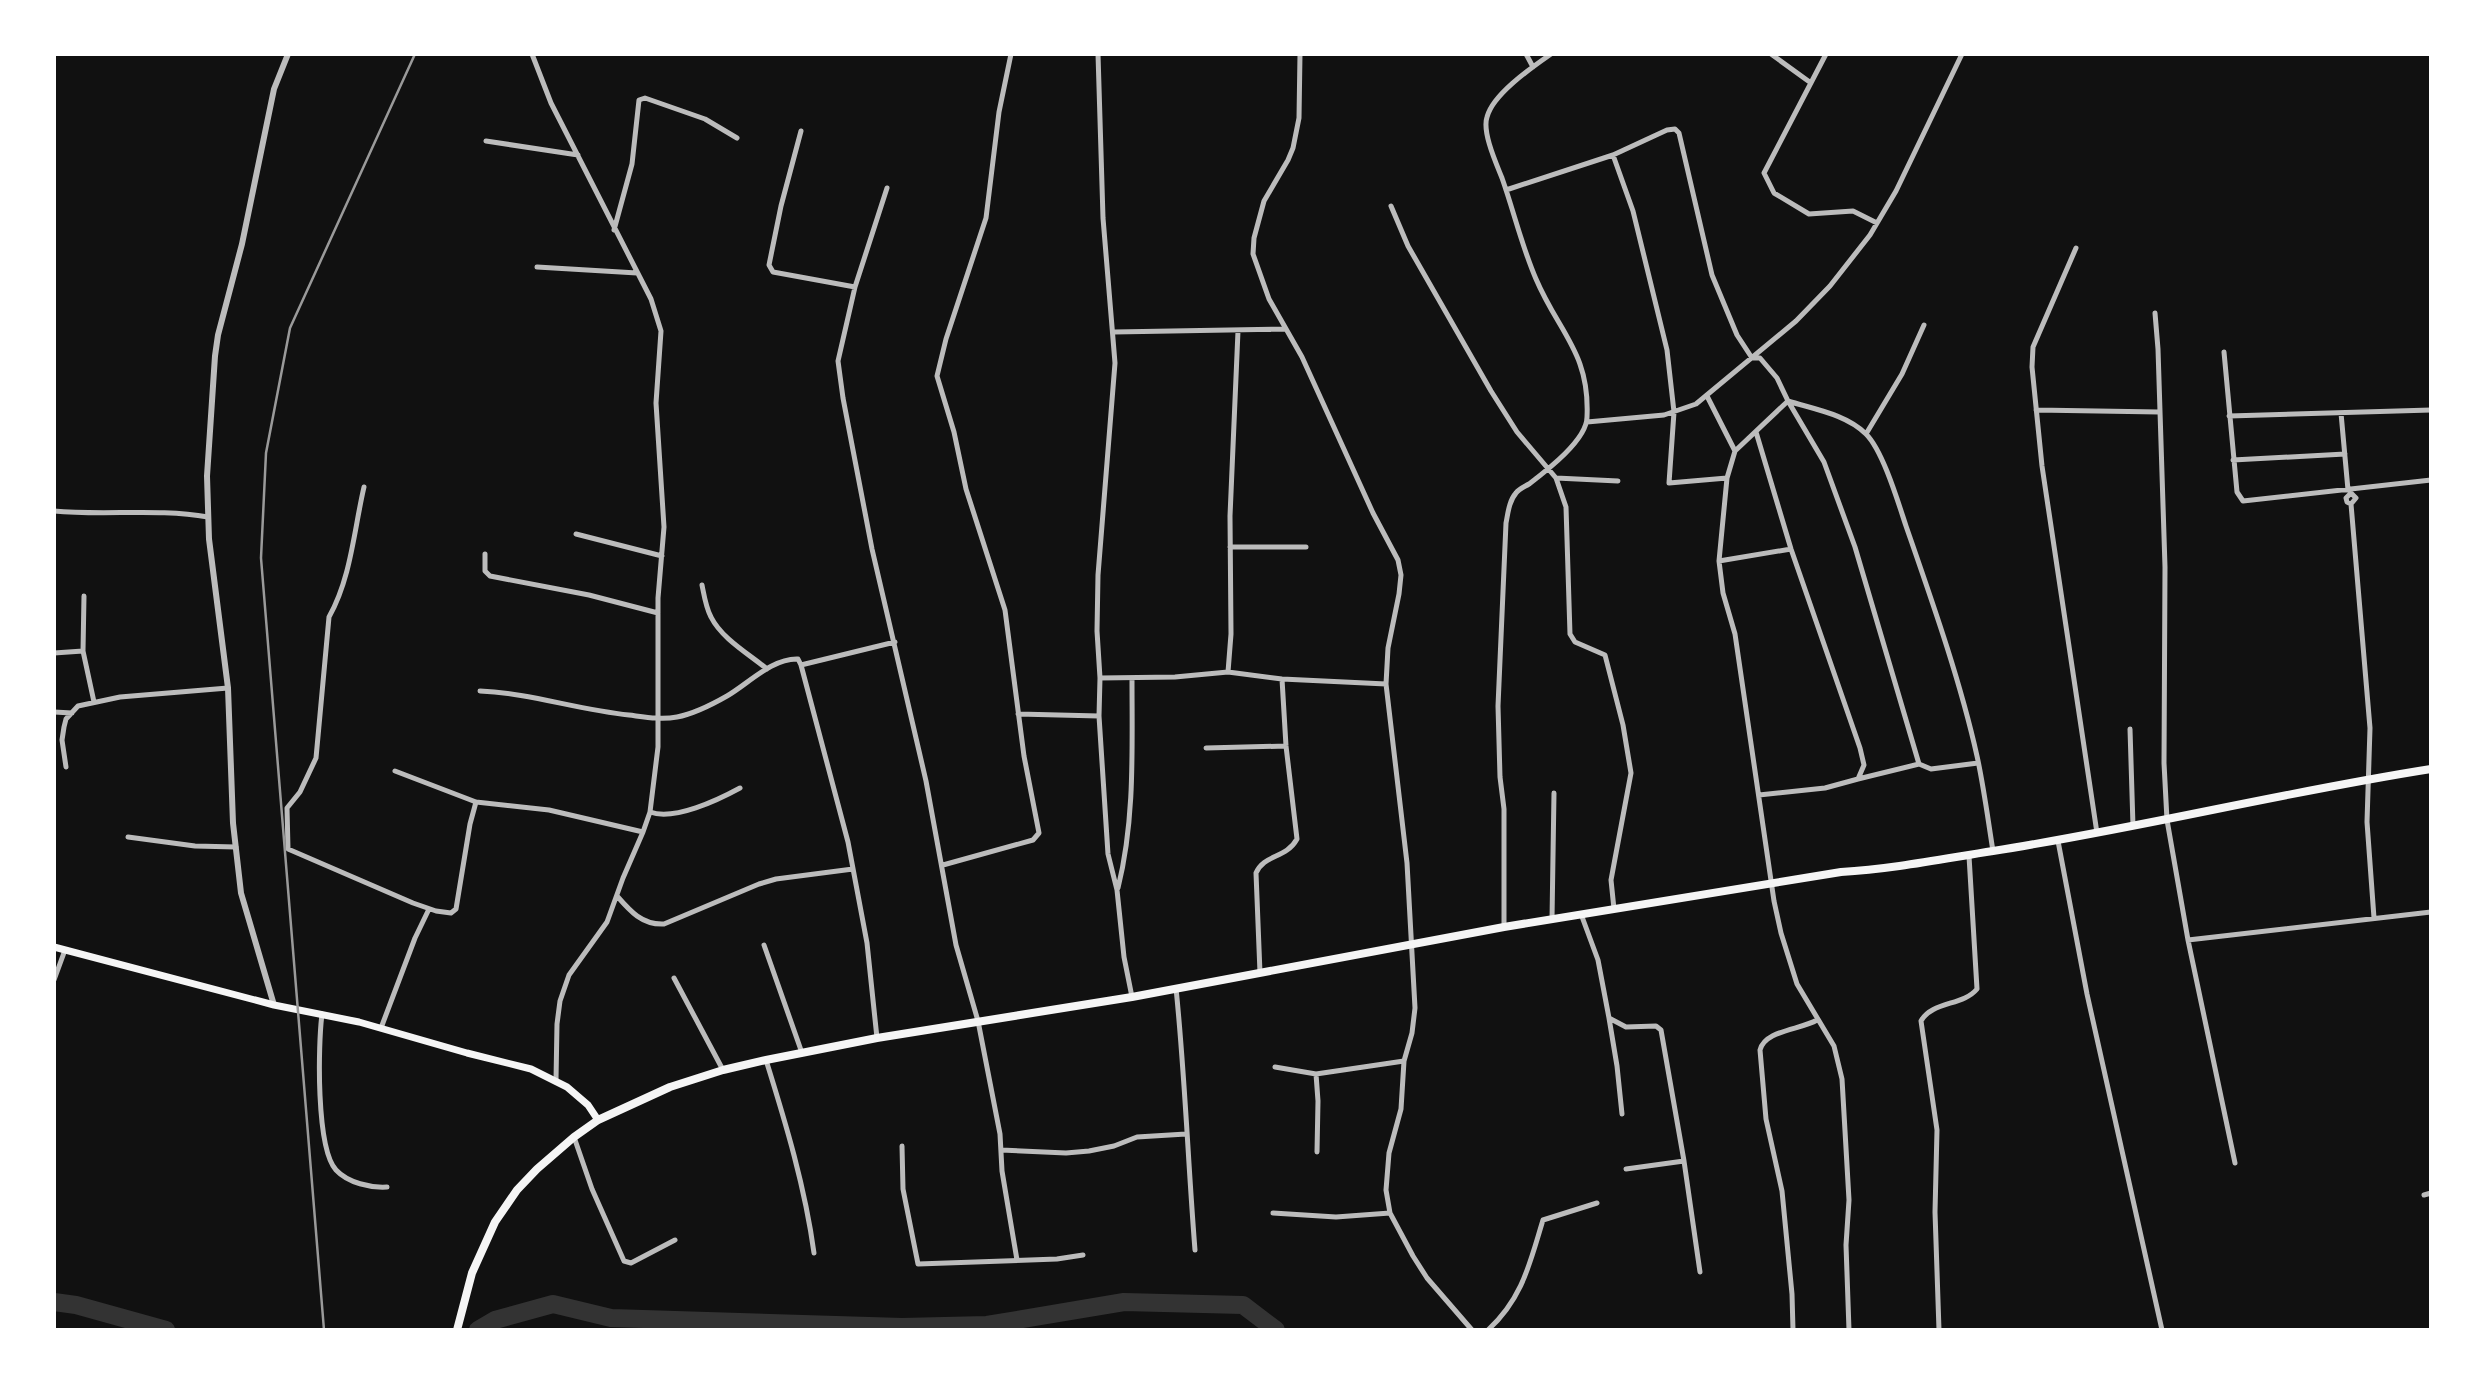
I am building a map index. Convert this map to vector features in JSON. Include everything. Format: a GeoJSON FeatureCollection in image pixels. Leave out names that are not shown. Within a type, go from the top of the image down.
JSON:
{"type":"FeatureCollection","features":[{"type":"Feature","properties":{"kind":"main road"},"geometry":{"type":"LineString","coordinates":[[457,1330],[472,1273],[507,1203],[537,1169],[598,1120],[670,1087],[723,1070],[877,1038],[1132,997],[1504,927],[1841,872],[1880,870],[2058,841],[2367,779],[2431,769]]}},
{"type":"Feature","properties":{"kind":"main road"},"geometry":{"type":"LineString","coordinates":[[54,947],[274,1006],[381,1028],[531,1069],[555,1080],[580,1098],[598,1120]]}},
{"type":"Feature","properties":{"kind":"street"},"geometry":{"type":"LineString","coordinates":[[274,1006],[246,918],[241,893],[228,688],[208,517],[207,476],[215,356],[242,244],[274,89],[288,54]]}},
{"type":"Feature","properties":{"kind":"street"},"geometry":{"type":"LineString","coordinates":[[533,54],[551,103],[651,299],[661,331],[656,403],[664,527],[658,613],[658,747],[650,811],[607,922],[576,963],[565,988],[557,1024],[555,1080]]}},
{"type":"Feature","properties":{"kind":"street"},"geometry":{"type":"LineString","coordinates":[[943,865],[1033,839],[1039,833],[1018,714],[1005,610],[966,489],[954,432],[937,376],[946,339],[986,218],[999,112],[1011,54]]}},
{"type":"Feature","properties":{"kind":"street"},"geometry":{"type":"LineString","coordinates":[[1098,54],[1102,218],[1114,332],[1114,393],[1098,575],[1099,716],[1108,854],[1117,890],[1124,957],[1132,997]]}},
{"type":"Feature","properties":{"kind":"street"},"geometry":{"type":"LineString","coordinates":[[1300,54],[1299,118],[1293,148],[1264,201],[1253,248],[1260,278],[1302,358],[1373,513],[1398,560],[1401,575],[1390,637],[1386,684],[1407,863],[1409,944],[1415,1008],[1412,1033],[1404,1061],[1401,1109],[1389,1153],[1386,1190],[1391,1213],[1413,1256],[1427,1278],[1472,1330]]}},
{"type":"Feature","properties":{"kind":"street"},"geometry":{"type":"LineString","coordinates":[[1526,54],[1533,66]]}},
{"type":"Feature","properties":{"kind":"street"},"geometry":{"type":"LineString","coordinates":[[1504,927],[1504,809],[1500,777],[1498,706],[1506,523],[1512,499],[1518,491],[1577,441],[1587,422],[1587,401],[1580,362],[1569,337],[1537,282],[1485,124],[1492,103],[1533,66],[1551,54]]}},
{"type":"Feature","properties":{"kind":"street"},"geometry":{"type":"LineString","coordinates":[[1771,54],[1811,83]]}},
{"type":"Feature","properties":{"kind":"street"},"geometry":{"type":"LineString","coordinates":[[1826,54],[1764,173],[1774,193],[1809,214],[1853,211],[1877,223]]}},
{"type":"Feature","properties":{"kind":"street"},"geometry":{"type":"LineString","coordinates":[[1587,422],[1674,412],[1696,404],[1796,321],[1830,286],[1877,223],[1896,191],[1962,54]]}},
{"type":"Feature","properties":{"kind":"street"},"geometry":{"type":"LineString","coordinates":[[614,230],[632,164],[639,100],[645,98],[705,119],[737,138]]}},
{"type":"Feature","properties":{"kind":"street"},"geometry":{"type":"LineString","coordinates":[[1506,190],[1613,155],[1667,130],[1675,129],[1679,133],[1713,275],[1737,335],[1752,358]]}},
{"type":"Feature","properties":{"kind":"street"},"geometry":{"type":"LineString","coordinates":[[801,131],[781,206],[769,261],[770,269],[773,272],[855,287]]}},
{"type":"Feature","properties":{"kind":"street"},"geometry":{"type":"LineString","coordinates":[[486,141],[578,155]]}},
{"type":"Feature","properties":{"kind":"street"},"geometry":{"type":"LineString","coordinates":[[1613,155],[1633,211],[1667,350],[1674,412],[1669,483],[1727,478]]}},
{"type":"Feature","properties":{"kind":"street"},"geometry":{"type":"LineString","coordinates":[[887,188],[855,287],[838,361],[872,549],[943,865],[959,957],[978,1020],[1000,1134],[1002,1171],[1017,1260]]}},
{"type":"Feature","properties":{"kind":"street"},"geometry":{"type":"LineString","coordinates":[[1391,206],[1408,246],[1491,391],[1517,432],[1556,478],[1566,506],[1570,634],[1575,642],[1605,655],[1629,752],[1631,773],[1628,802],[1611,880],[1614,909]]}},
{"type":"Feature","properties":{"kind":"street"},"geometry":{"type":"LineString","coordinates":[[2076,248],[2033,347],[2032,367],[2067,642],[2097,833]]}},
{"type":"Feature","properties":{"kind":"street"},"geometry":{"type":"LineString","coordinates":[[537,268],[637,273]]}},
{"type":"Feature","properties":{"kind":"street"},"geometry":{"type":"LineString","coordinates":[[2155,313],[2165,567],[2164,764],[2167,821],[2188,940],[2235,1163]]}},
{"type":"Feature","properties":{"kind":"street"},"geometry":{"type":"LineString","coordinates":[[1866,434],[1902,374],[1924,325]]}},
{"type":"Feature","properties":{"kind":"street"},"geometry":{"type":"LineString","coordinates":[[1114,332],[1285,329]]}},
{"type":"Feature","properties":{"kind":"street"},"geometry":{"type":"LineString","coordinates":[[1228,672],[1238,331]]}},
{"type":"Feature","properties":{"kind":"street"},"geometry":{"type":"LineString","coordinates":[[2224,352],[2236,492],[2243,501],[2431,480]]}},
{"type":"Feature","properties":{"kind":"street"},"geometry":{"type":"LineString","coordinates":[[1752,358],[1760,358],[1777,378],[1824,461],[1854,547],[1919,764]]}},
{"type":"Feature","properties":{"kind":"street"},"geometry":{"type":"LineString","coordinates":[[1707,396],[1735,452]]}},
{"type":"Feature","properties":{"kind":"street"},"geometry":{"type":"LineString","coordinates":[[1788,401],[1844,419],[1866,434],[1874,445],[1892,486],[1912,544],[1967,719],[1978,763],[1993,851]]}},
{"type":"Feature","properties":{"kind":"street"},"geometry":{"type":"LineString","coordinates":[[1788,401],[1735,452],[1727,478],[1719,561],[1723,593],[1735,634],[1778,918],[1801,993],[1833,1046],[1842,1079],[1849,1200],[1846,1245],[1849,1330]]}},
{"type":"Feature","properties":{"kind":"street"},"geometry":{"type":"LineString","coordinates":[[2036,410],[2159,412]]}},
{"type":"Feature","properties":{"kind":"street"},"geometry":{"type":"LineString","coordinates":[[2229,416],[2431,410]]}},
{"type":"Feature","properties":{"kind":"street"},"geometry":{"type":"LineString","coordinates":[[2341,413],[2348,491]]}},
{"type":"Feature","properties":{"kind":"street"},"geometry":{"type":"LineString","coordinates":[[1756,432],[1791,549],[1860,748],[1864,765],[1858,779]]}},
{"type":"Feature","properties":{"kind":"street"},"geometry":{"type":"LineString","coordinates":[[2233,460],[2345,454]]}},
{"type":"Feature","properties":{"kind":"street"},"geometry":{"type":"LineString","coordinates":[[1556,478],[1618,481]]}},
{"type":"Feature","properties":{"kind":"street"},"geometry":{"type":"LineString","coordinates":[[364,487],[346,573],[329,617],[317,758],[300,792],[287,808],[288,849],[429,909],[451,913],[456,909],[470,824],[477,802]]}},
{"type":"Feature","properties":{"kind":"street"},"geometry":{"type":"LineString","coordinates":[[2348,491],[2356,496],[2356,501],[2351,504],[2370,728],[2367,822],[2374,918]]}},
{"type":"Feature","properties":{"kind":"street"},"geometry":{"type":"LineString","coordinates":[[54,511],[102,515],[173,512],[208,517]]}},
{"type":"Feature","properties":{"kind":"street"},"geometry":{"type":"LineString","coordinates":[[576,534],[662,556]]}},
{"type":"Feature","properties":{"kind":"street"},"geometry":{"type":"LineString","coordinates":[[1230,547],[1306,547]]}},
{"type":"Feature","properties":{"kind":"street"},"geometry":{"type":"LineString","coordinates":[[1719,561],[1791,549]]}},
{"type":"Feature","properties":{"kind":"street"},"geometry":{"type":"LineString","coordinates":[[485,554],[485,571],[489,576],[589,595],[658,613]]}},
{"type":"Feature","properties":{"kind":"street"},"geometry":{"type":"LineString","coordinates":[[702,585],[710,616],[715,624],[768,670]]}},
{"type":"Feature","properties":{"kind":"street"},"geometry":{"type":"LineString","coordinates":[[84,596],[83,651],[94,702]]}},
{"type":"Feature","properties":{"kind":"street"},"geometry":{"type":"LineString","coordinates":[[801,665],[895,642]]}},
{"type":"Feature","properties":{"kind":"street"},"geometry":{"type":"LineString","coordinates":[[54,653],[83,651]]}},
{"type":"Feature","properties":{"kind":"street"},"geometry":{"type":"LineString","coordinates":[[480,691],[508,692],[584,710],[658,719],[697,710],[727,696],[786,660],[798,659],[853,869],[867,943],[877,1038]]}},
{"type":"Feature","properties":{"kind":"street"},"geometry":{"type":"LineString","coordinates":[[1100,678],[1132,679],[1228,672],[1282,679],[1386,684]]}},
{"type":"Feature","properties":{"kind":"street"},"geometry":{"type":"LineString","coordinates":[[1117,890],[1125,857],[1131,792],[1132,679]]}},
{"type":"Feature","properties":{"kind":"street"},"geometry":{"type":"LineString","coordinates":[[1259,972],[1256,873],[1263,862],[1289,850],[1297,839],[1286,746],[1282,679]]}},
{"type":"Feature","properties":{"kind":"street"},"geometry":{"type":"LineString","coordinates":[[66,767],[62,740],[66,719],[78,706],[120,697],[228,688]]}},
{"type":"Feature","properties":{"kind":"street"},"geometry":{"type":"LineString","coordinates":[[54,712],[72,712]]}},
{"type":"Feature","properties":{"kind":"street"},"geometry":{"type":"LineString","coordinates":[[1018,714],[1099,716]]}},
{"type":"Feature","properties":{"kind":"street"},"geometry":{"type":"LineString","coordinates":[[2130,729],[2133,827]]}},
{"type":"Feature","properties":{"kind":"street"},"geometry":{"type":"LineString","coordinates":[[1206,748],[1286,746]]}},
{"type":"Feature","properties":{"kind":"street"},"geometry":{"type":"LineString","coordinates":[[1759,795],[1825,788],[1919,764],[1931,769],[1978,763]]}},
{"type":"Feature","properties":{"kind":"street"},"geometry":{"type":"LineString","coordinates":[[395,771],[477,802],[550,810],[643,832]]}},
{"type":"Feature","properties":{"kind":"street"},"geometry":{"type":"LineString","coordinates":[[650,811],[657,814],[678,812],[722,798],[740,788]]}},
{"type":"Feature","properties":{"kind":"street"},"geometry":{"type":"LineString","coordinates":[[1552,919],[1554,793]]}},
{"type":"Feature","properties":{"kind":"street"},"geometry":{"type":"LineString","coordinates":[[128,836],[195,846],[236,846]]}},
{"type":"Feature","properties":{"kind":"street"},"geometry":{"type":"LineString","coordinates":[[2058,841],[2087,994],[2162,1330]]}},
{"type":"Feature","properties":{"kind":"street"},"geometry":{"type":"LineString","coordinates":[[1939,1330],[1935,1200],[1937,1130],[1921,1021],[1926,1013],[1963,998],[1977,989],[1969,856]]}},
{"type":"Feature","properties":{"kind":"street"},"geometry":{"type":"LineString","coordinates":[[617,896],[640,919],[653,925],[664,924],[776,878],[853,869]]}},
{"type":"Feature","properties":{"kind":"street"},"geometry":{"type":"LineString","coordinates":[[381,1028],[415,938],[429,909]]}},
{"type":"Feature","properties":{"kind":"street"},"geometry":{"type":"LineString","coordinates":[[2188,940],[2431,912]]}},
{"type":"Feature","properties":{"kind":"street"},"geometry":{"type":"LineString","coordinates":[[1581,914],[1598,960],[1622,1114]]}},
{"type":"Feature","properties":{"kind":"street"},"geometry":{"type":"LineString","coordinates":[[764,945],[802,1053]]}},
{"type":"Feature","properties":{"kind":"street"},"geometry":{"type":"LineString","coordinates":[[54,980],[65,950]]}},
{"type":"Feature","properties":{"kind":"street"},"geometry":{"type":"LineString","coordinates":[[674,978],[723,1070]]}},
{"type":"Feature","properties":{"kind":"street"},"geometry":{"type":"LineString","coordinates":[[1176,988],[1195,1250]]}},
{"type":"Feature","properties":{"kind":"street"},"geometry":{"type":"LineString","coordinates":[[322,1014],[318,1066],[329,1159],[343,1176],[372,1187],[387,1187]]}},
{"type":"Feature","properties":{"kind":"street"},"geometry":{"type":"LineString","coordinates":[[1609,1018],[1626,1027],[1656,1026],[1661,1030],[1700,1272]]}},
{"type":"Feature","properties":{"kind":"street"},"geometry":{"type":"LineString","coordinates":[[1793,1330],[1782,1191],[1766,1119],[1759,1050],[1763,1041],[1770,1036],[1817,1020]]}},
{"type":"Feature","properties":{"kind":"street"},"geometry":{"type":"LineString","coordinates":[[766,1060],[809,1215],[814,1254]]}},
{"type":"Feature","properties":{"kind":"street"},"geometry":{"type":"LineString","coordinates":[[1275,1067],[1316,1073],[1404,1061]]}},
{"type":"Feature","properties":{"kind":"street"},"geometry":{"type":"LineString","coordinates":[[1316,1073],[1317,1152]]}},
{"type":"Feature","properties":{"kind":"street"},"geometry":{"type":"LineString","coordinates":[[1001,1150],[1089,1152],[1138,1137],[1186,1134]]}},
{"type":"Feature","properties":{"kind":"street"},"geometry":{"type":"LineString","coordinates":[[574,1137],[592,1189],[624,1261],[631,1264],[676,1240]]}},
{"type":"Feature","properties":{"kind":"street"},"geometry":{"type":"LineString","coordinates":[[902,1146],[903,1189],[918,1264],[1057,1259],[1083,1255]]}},
{"type":"Feature","properties":{"kind":"street"},"geometry":{"type":"LineString","coordinates":[[1626,1170],[1684,1161]]}},
{"type":"Feature","properties":{"kind":"street"},"geometry":{"type":"LineString","coordinates":[[1488,1330],[1525,1282],[1543,1220],[1597,1203]]}},
{"type":"Feature","properties":{"kind":"street"},"geometry":{"type":"LineString","coordinates":[[1273,1213],[1336,1217],[1391,1213]]}},
{"type":"Feature","properties":{"kind":"waterway"},"geometry":{"type":"LineString","coordinates":[[54,1302],[76,1305],[166,1330]]}},
{"type":"Feature","properties":{"kind":"waterway"},"geometry":{"type":"LineString","coordinates":[[478,1330],[495,1320],[553,1304],[611,1318],[902,1327],[987,1325],[1124,1302],[1243,1305],[1276,1330]]}},
{"type":"Feature","properties":{"kind":"railway"},"geometry":{"type":"LineString","coordinates":[[324,1330],[261,558],[266,453],[290,328],[415,54]]}}]}
